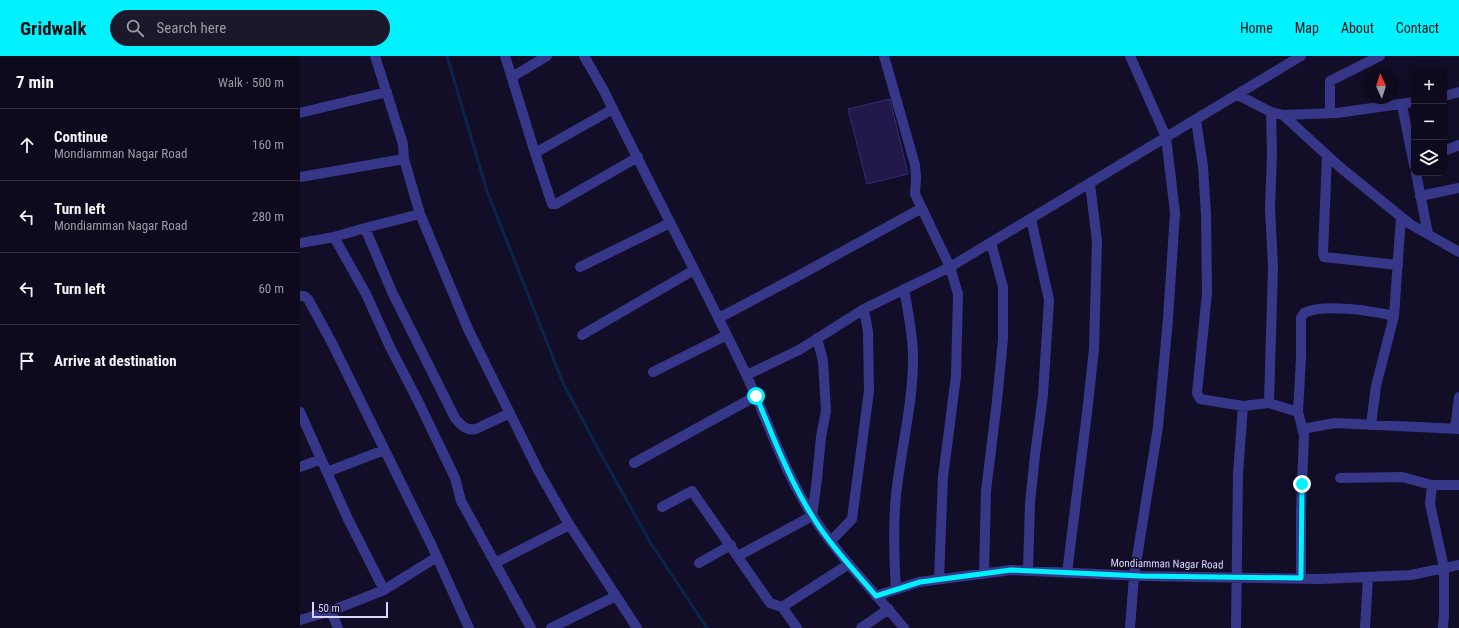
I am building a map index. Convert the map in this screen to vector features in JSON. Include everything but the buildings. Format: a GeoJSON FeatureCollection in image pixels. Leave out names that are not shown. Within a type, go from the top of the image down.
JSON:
{"type":"FeatureCollection","features":[{"type":"Feature","properties":{"kind":"street"},"geometry":{"type":"LineString","coordinates":[[375,56],[403,144],[404,159],[420,214],[468,329],[539,472],[569,524],[637,628]]}},
{"type":"Feature","properties":{"kind":"street"},"geometry":{"type":"LineString","coordinates":[[505,56],[552,204],[556,204],[638,157]]}},
{"type":"Feature","properties":{"kind":"street"},"geometry":{"type":"LineString","coordinates":[[512,77],[547,56]]}},
{"type":"Feature","properties":{"kind":"street"},"geometry":{"type":"LineString","coordinates":[[584,56],[638,157],[719,318],[756,396],[790,477],[812,516],[849,564],[904,628]]}},
{"type":"Feature","properties":{"kind":"street"},"geometry":{"type":"LineString","coordinates":[[884,56],[914,165],[916,178],[915,194],[950,267],[958,294],[956,369],[943,477],[939,579]]}},
{"type":"Feature","properties":{"kind":"street"},"geometry":{"type":"LineString","coordinates":[[1130,56],[1166,137],[1175,213],[1168,319],[1158,427],[1134,576],[1130,628]]}},
{"type":"Feature","properties":{"kind":"street"},"geometry":{"type":"LineString","coordinates":[[746,375],[799,350],[864,309],[950,267],[1301,56]]}},
{"type":"Feature","properties":{"kind":"street"},"geometry":{"type":"LineString","coordinates":[[1330,113],[1330,81],[1380,56]]}},
{"type":"Feature","properties":{"kind":"street"},"geometry":{"type":"LineString","coordinates":[[300,113],[387,92]]}},
{"type":"Feature","properties":{"kind":"street"},"geometry":{"type":"LineString","coordinates":[[1447,95],[1459,92]]}},
{"type":"Feature","properties":{"kind":"street"},"geometry":{"type":"LineString","coordinates":[[1238,94],[1271,112],[1283,115],[1330,113],[1411,103]]}},
{"type":"Feature","properties":{"kind":"street"},"geometry":{"type":"LineString","coordinates":[[1402,105],[1411,148]]}},
{"type":"Feature","properties":{"kind":"street"},"geometry":{"type":"LineString","coordinates":[[535,153],[613,109]]}},
{"type":"Feature","properties":{"kind":"street"},"geometry":{"type":"LineString","coordinates":[[1268,403],[1273,267],[1270,208],[1272,154],[1271,112]]}},
{"type":"Feature","properties":{"kind":"street"},"geometry":{"type":"LineString","coordinates":[[1283,115],[1327,156],[1401,217],[1410,224],[1459,252]]}},
{"type":"Feature","properties":{"kind":"street"},"geometry":{"type":"LineString","coordinates":[[1196,120],[1203,167],[1206,215],[1207,293],[1197,392],[1200,399],[1206,401],[1243,406],[1268,403],[1298,412]]}},
{"type":"Feature","properties":{"kind":"street"},"geometry":{"type":"LineString","coordinates":[[1447,149],[1459,145]]}},
{"type":"Feature","properties":{"kind":"street"},"geometry":{"type":"LineString","coordinates":[[1327,156],[1324,256],[1398,265]]}},
{"type":"Feature","properties":{"kind":"street"},"geometry":{"type":"LineString","coordinates":[[300,177],[404,159]]}},
{"type":"Feature","properties":{"kind":"street"},"geometry":{"type":"LineString","coordinates":[[1417,176],[1428,234]]}},
{"type":"Feature","properties":{"kind":"street"},"geometry":{"type":"LineString","coordinates":[[1067,573],[1094,349],[1097,241],[1090,184]]}},
{"type":"Feature","properties":{"kind":"street"},"geometry":{"type":"LineString","coordinates":[[1420,196],[1459,188]]}},
{"type":"Feature","properties":{"kind":"street"},"geometry":{"type":"LineString","coordinates":[[719,318],[922,208]]}},
{"type":"Feature","properties":{"kind":"street"},"geometry":{"type":"LineString","coordinates":[[300,243],[334,237],[420,214]]}},
{"type":"Feature","properties":{"kind":"street"},"geometry":{"type":"LineString","coordinates":[[1371,425],[1376,386],[1394,316],[1401,217]]}},
{"type":"Feature","properties":{"kind":"street"},"geometry":{"type":"LineString","coordinates":[[1028,571],[1030,503],[1047,354],[1048,300],[1031,219]]}},
{"type":"Feature","properties":{"kind":"street"},"geometry":{"type":"LineString","coordinates":[[580,267],[670,223]]}},
{"type":"Feature","properties":{"kind":"street"},"geometry":{"type":"LineString","coordinates":[[365,228],[395,299],[455,418],[463,427],[470,430],[476,429],[510,413]]}},
{"type":"Feature","properties":{"kind":"street"},"geometry":{"type":"LineString","coordinates":[[334,237],[366,294],[390,347],[417,399],[455,478],[461,501],[531,628]]}},
{"type":"Feature","properties":{"kind":"street"},"geometry":{"type":"LineString","coordinates":[[984,574],[986,491],[1003,339],[1003,287],[991,243]]}},
{"type":"Feature","properties":{"kind":"street"},"geometry":{"type":"LineString","coordinates":[[582,335],[694,270]]}},
{"type":"Feature","properties":{"kind":"street"},"geometry":{"type":"LineString","coordinates":[[896,589],[894,546],[896,495],[910,397],[913,354],[911,321],[904,290]]}},
{"type":"Feature","properties":{"kind":"street"},"geometry":{"type":"LineString","coordinates":[[300,296],[304,296],[308,299],[332,343],[437,557],[470,628]]}},
{"type":"Feature","properties":{"kind":"street"},"geometry":{"type":"LineString","coordinates":[[831,540],[852,519],[869,391],[868,332],[864,309]]}},
{"type":"Feature","properties":{"kind":"street"},"geometry":{"type":"LineString","coordinates":[[1301,578],[1301,510],[1304,435],[1298,412],[1302,318],[1304,312],[1309,310],[1337,309],[1375,312],[1394,316]]}},
{"type":"Feature","properties":{"kind":"street"},"geometry":{"type":"LineString","coordinates":[[653,372],[727,336]]}},
{"type":"Feature","properties":{"kind":"street"},"geometry":{"type":"LineString","coordinates":[[812,516],[821,437],[826,411],[823,361],[817,338]]}},
{"type":"Feature","properties":{"kind":"street"},"geometry":{"type":"LineString","coordinates":[[634,463],[756,396]]}},
{"type":"Feature","properties":{"kind":"street"},"geometry":{"type":"LineString","coordinates":[[1302,429],[1335,424],[1457,429],[1459,397]]}},
{"type":"Feature","properties":{"kind":"street"},"geometry":{"type":"LineString","coordinates":[[1236,628],[1238,474],[1243,406]]}},
{"type":"Feature","properties":{"kind":"street"},"geometry":{"type":"LineString","coordinates":[[300,412],[348,519],[384,590]]}},
{"type":"Feature","properties":{"kind":"street"},"geometry":{"type":"LineString","coordinates":[[327,472],[384,450]]}},
{"type":"Feature","properties":{"kind":"street"},"geometry":{"type":"LineString","coordinates":[[300,467],[321,458]]}},
{"type":"Feature","properties":{"kind":"street"},"geometry":{"type":"LineString","coordinates":[[1340,478],[1402,477],[1432,484],[1459,485]]}},
{"type":"Feature","properties":{"kind":"street"},"geometry":{"type":"LineString","coordinates":[[1432,484],[1430,504],[1444,568],[1443,628]]}},
{"type":"Feature","properties":{"kind":"street"},"geometry":{"type":"LineString","coordinates":[[662,507],[692,491],[770,603],[782,607],[797,628]]}},
{"type":"Feature","properties":{"kind":"street"},"geometry":{"type":"LineString","coordinates":[[738,556],[812,516]]}},
{"type":"Feature","properties":{"kind":"street"},"geometry":{"type":"LineString","coordinates":[[495,563],[569,524]]}},
{"type":"Feature","properties":{"kind":"street"},"geometry":{"type":"LineString","coordinates":[[699,563],[730,545]]}},
{"type":"Feature","properties":{"kind":"street"},"geometry":{"type":"LineString","coordinates":[[300,620],[331,611],[384,590],[437,557]]}},
{"type":"Feature","properties":{"kind":"street"},"geometry":{"type":"LineString","coordinates":[[782,607],[849,564]]}},
{"type":"Feature","properties":{"kind":"street","name":"Mondiamman Nagar Road"},"geometry":{"type":"LineString","coordinates":[[876,596],[920,582],[1011,570],[1134,576],[1301,578],[1411,575],[1459,565]]}},
{"type":"Feature","properties":{"kind":"street"},"geometry":{"type":"LineString","coordinates":[[1366,628],[1368,577]]}},
{"type":"Feature","properties":{"kind":"street"},"geometry":{"type":"LineString","coordinates":[[551,628],[616,596]]}},
{"type":"Feature","properties":{"kind":"street"},"geometry":{"type":"LineString","coordinates":[[861,628],[889,610]]}},
{"type":"Feature","properties":{"kind":"street"},"geometry":{"type":"LineString","coordinates":[[331,611],[338,628]]}},
{"type":"Feature","properties":{"kind":"waterway"},"geometry":{"type":"LineString","coordinates":[[447,56],[487,191],[563,383],[650,542],[707,628]]}},
{"type":"Feature","properties":{"kind":"route"},"geometry":{"type":"LineString","coordinates":[[756,396],[790,477],[812,516],[876,596],[920,582],[1011,570],[1141,576],[1301,578],[1302,484]]}}]}
